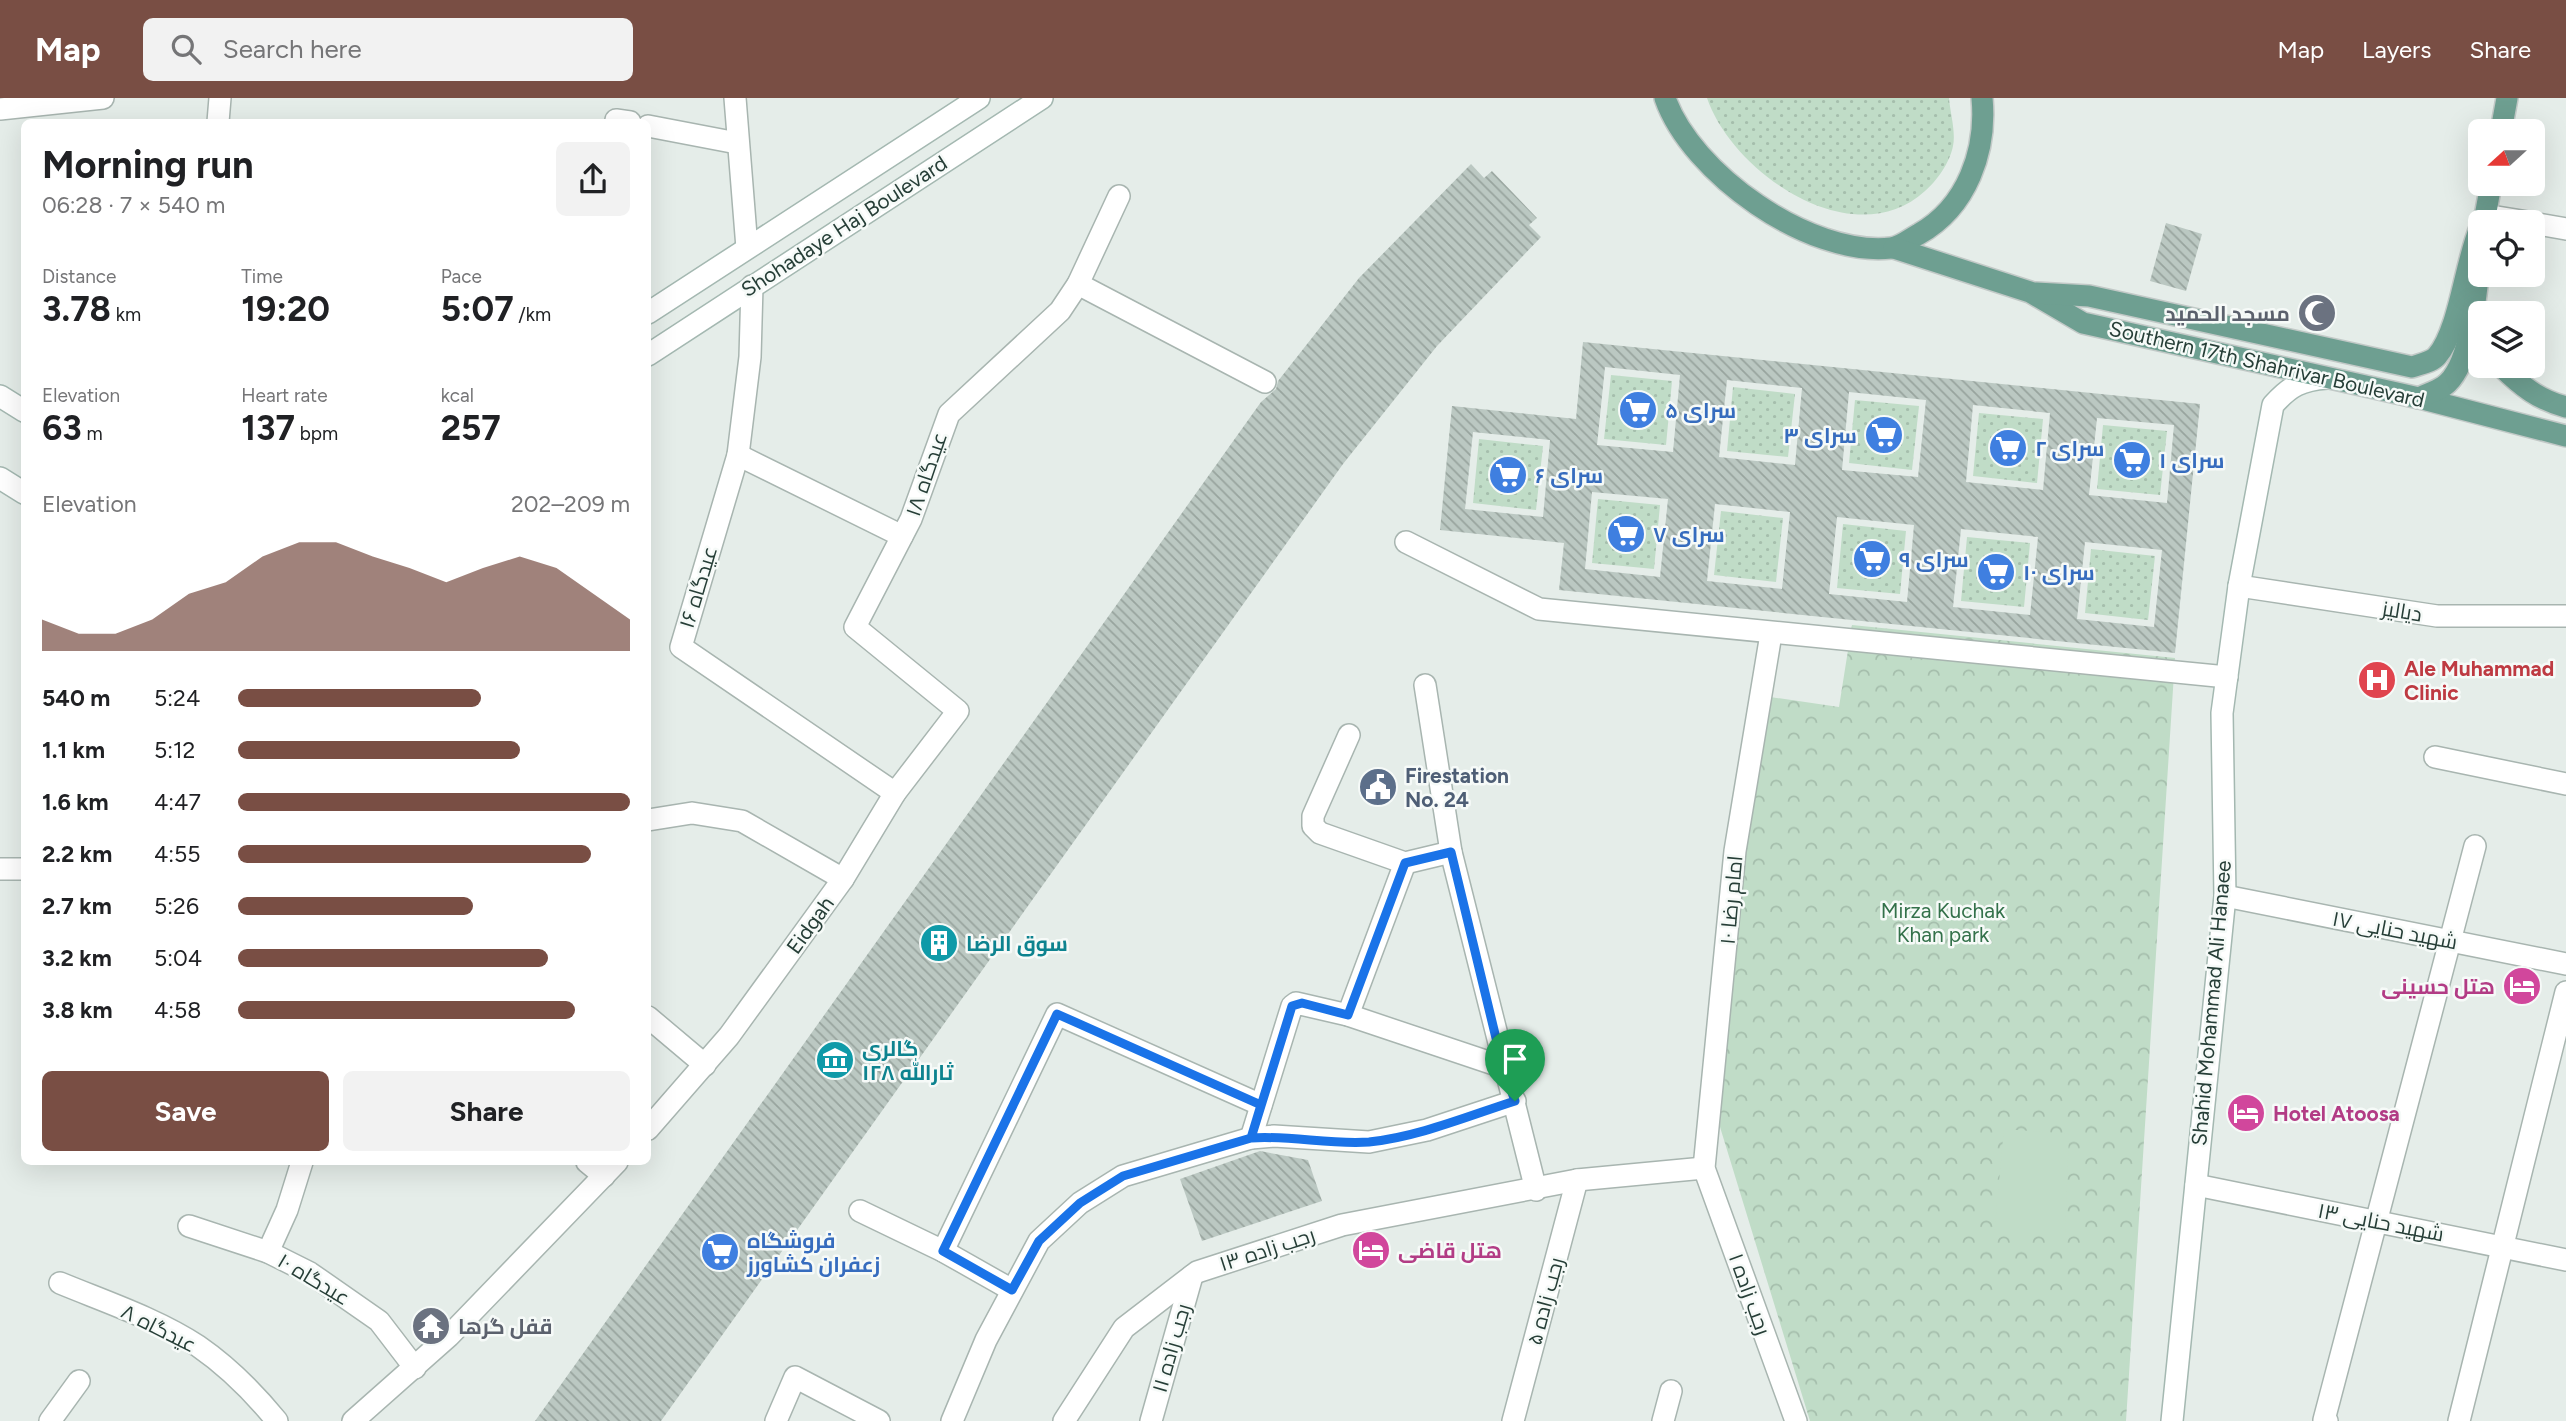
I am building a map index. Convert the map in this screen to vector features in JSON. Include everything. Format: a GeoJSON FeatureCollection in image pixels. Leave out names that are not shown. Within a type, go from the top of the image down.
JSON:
{"type":"FeatureCollection","features":[{"type":"Feature","properties":{"kind":"main road","name":"Southern 17th Shahrivar Boulevard"},"geometry":{"type":"LineString","coordinates":[[1665,98],[1672,120],[1695,151],[1728,182],[1771,215],[1816,236],[1871,248],[1894,247],[2030,292],[2083,323],[2331,377],[2566,436]]}},
{"type":"Feature","properties":{"kind":"main road"},"geometry":{"type":"LineString","coordinates":[[1894,247],[1938,223],[1953,207],[1971,178],[1984,123],[1982,98]]}},
{"type":"Feature","properties":{"kind":"main road"},"geometry":{"type":"LineString","coordinates":[[2503,119],[2507,98]]}},
{"type":"Feature","properties":{"kind":"main road"},"geometry":{"type":"LineString","coordinates":[[2030,292],[2089,296],[2413,367],[2436,358],[2450,335],[2468,258]]}},
{"type":"Feature","properties":{"kind":"main road"},"geometry":{"type":"LineString","coordinates":[[2419,398],[2446,385],[2459,366],[2468,345]]}},
{"type":"Feature","properties":{"kind":"main road"},"geometry":{"type":"LineString","coordinates":[[2513,378],[2546,402],[2566,407]]}},
{"type":"Feature","properties":{"kind":"street"},"geometry":{"type":"LineString","coordinates":[[0,110],[103,98]]}},
{"type":"Feature","properties":{"kind":"street"},"geometry":{"type":"LineString","coordinates":[[218,119],[220,98]]}},
{"type":"Feature","properties":{"kind":"street"},"geometry":{"type":"LineString","coordinates":[[735,98],[747,248]]}},
{"type":"Feature","properties":{"kind":"street","name":"Shohadaye Haj Boulevard"},"geometry":{"type":"LineString","coordinates":[[651,311],[979,98]]}},
{"type":"Feature","properties":{"kind":"street","name":"Shohadaye Haj Boulevard"},"geometry":{"type":"LineString","coordinates":[[651,353],[1042,98]]}},
{"type":"Feature","properties":{"kind":"street"},"geometry":{"type":"LineString","coordinates":[[651,127],[737,143]]}},
{"type":"Feature","properties":{"kind":"street","name":"عیدگاه ۱۸"},"geometry":{"type":"LineString","coordinates":[[958,711],[855,627],[902,536],[949,414],[1059,311],[1078,284],[1119,196]]}},
{"type":"Feature","properties":{"kind":"street"},"geometry":{"type":"LineString","coordinates":[[2545,226],[2566,229]]}},
{"type":"Feature","properties":{"kind":"street"},"geometry":{"type":"LineString","coordinates":[[1078,284],[1265,382]]}},
{"type":"Feature","properties":{"kind":"street","name":"عیدگاه ۱۶"},"geometry":{"type":"LineString","coordinates":[[751,286],[750,357],[738,455],[681,647],[895,793]]}},
{"type":"Feature","properties":{"kind":"street","name":"Shahid Mohammad Ali Hanaee"},"geometry":{"type":"LineString","coordinates":[[2172,1421],[2225,896],[2222,713],[2239,586],[2273,405],[2287,390],[2302,380],[2331,377]]}},
{"type":"Feature","properties":{"kind":"street"},"geometry":{"type":"LineString","coordinates":[[0,396],[21,409]]}},
{"type":"Feature","properties":{"kind":"street"},"geometry":{"type":"LineString","coordinates":[[738,455],[902,536]]}},
{"type":"Feature","properties":{"kind":"street"},"geometry":{"type":"LineString","coordinates":[[0,478],[21,491]]}},
{"type":"Feature","properties":{"kind":"street"},"geometry":{"type":"LineString","coordinates":[[1406,542],[1539,609],[2227,677]]}},
{"type":"Feature","properties":{"kind":"street","name":"دیالیز"},"geometry":{"type":"LineString","coordinates":[[2239,586],[2437,616],[2566,616]]}},
{"type":"Feature","properties":{"kind":"street","name":"امام رضا ۱۰"},"geometry":{"type":"LineString","coordinates":[[1704,1168],[1735,851],[1771,634]]}},
{"type":"Feature","properties":{"kind":"street"},"geometry":{"type":"LineString","coordinates":[[1425,685],[1451,852],[1536,1190]]}},
{"type":"Feature","properties":{"kind":"street","name":"Eidgah"},"geometry":{"type":"LineString","coordinates":[[651,1126],[705,1065],[843,879],[895,793],[958,711]]}},
{"type":"Feature","properties":{"kind":"street"},"geometry":{"type":"LineString","coordinates":[[1349,735],[1313,816],[1313,826],[1320,833],[1405,863],[1451,852]]}},
{"type":"Feature","properties":{"kind":"street"},"geometry":{"type":"LineString","coordinates":[[2435,757],[2566,784]]}},
{"type":"Feature","properties":{"kind":"street"},"geometry":{"type":"LineString","coordinates":[[651,820],[692,813],[742,821],[843,879]]}},
{"type":"Feature","properties":{"kind":"street"},"geometry":{"type":"LineString","coordinates":[[2325,1421],[2474,846]]}},
{"type":"Feature","properties":{"kind":"street"},"geometry":{"type":"LineString","coordinates":[[1348,1015],[1405,863]]}},
{"type":"Feature","properties":{"kind":"street"},"geometry":{"type":"LineString","coordinates":[[0,869],[21,869]]}},
{"type":"Feature","properties":{"kind":"street","name":"شهید حنایی ۱۷"},"geometry":{"type":"LineString","coordinates":[[2225,896],[2566,964]]}},
{"type":"Feature","properties":{"kind":"street"},"geometry":{"type":"LineString","coordinates":[[2459,1421],[2566,992]]}},
{"type":"Feature","properties":{"kind":"street"},"geometry":{"type":"LineString","coordinates":[[1251,1138],[1292,1006],[1302,1003],[1348,1015],[1503,1067]]}},
{"type":"Feature","properties":{"kind":"street"},"geometry":{"type":"LineString","coordinates":[[943,1251],[1057,1014],[1261,1105]]}},
{"type":"Feature","properties":{"kind":"street"},"geometry":{"type":"LineString","coordinates":[[651,1020],[705,1065]]}},
{"type":"Feature","properties":{"kind":"street"},"geometry":{"type":"LineString","coordinates":[[952,1421],[963,1389],[1039,1241],[1080,1203],[1123,1176],[1251,1138],[1275,1136],[1369,1142],[1427,1129],[1515,1101]]}},
{"type":"Feature","properties":{"kind":"street"},"geometry":{"type":"LineString","coordinates":[[268,1252],[287,1210],[301,1165]]}},
{"type":"Feature","properties":{"kind":"street","name":"رجب زاده ۱۳"},"geometry":{"type":"LineString","coordinates":[[1064,1421],[1124,1328],[1192,1276],[1342,1225],[1536,1190],[1577,1180],[1704,1168]]}},
{"type":"Feature","properties":{"kind":"street","name":"رجب زاده ۱"},"geometry":{"type":"LineString","coordinates":[[1704,1168],[1796,1421]]}},
{"type":"Feature","properties":{"kind":"street"},"geometry":{"type":"LineString","coordinates":[[353,1421],[415,1368],[611,1169]]}},
{"type":"Feature","properties":{"kind":"street","name":"رجب زاده ۵"},"geometry":{"type":"LineString","coordinates":[[1513,1421],[1577,1180]]}},
{"type":"Feature","properties":{"kind":"street","name":"شهید حنایی ۱۳"},"geometry":{"type":"LineString","coordinates":[[2196,1185],[2566,1260]]}},
{"type":"Feature","properties":{"kind":"street"},"geometry":{"type":"LineString","coordinates":[[860,1211],[943,1251],[1012,1290]]}},
{"type":"Feature","properties":{"kind":"street","name":"عیدگاه ۱۰"},"geometry":{"type":"LineString","coordinates":[[189,1226],[268,1252],[310,1273],[379,1321],[415,1368]]}},
{"type":"Feature","properties":{"kind":"street","name":"رجب زاده ۱۱"},"geometry":{"type":"LineString","coordinates":[[1151,1421],[1192,1276]]}},
{"type":"Feature","properties":{"kind":"street","name":"عیدگاه ۸"},"geometry":{"type":"LineString","coordinates":[[60,1283],[133,1313],[199,1346],[260,1400],[277,1421]]}},
{"type":"Feature","properties":{"kind":"street"},"geometry":{"type":"LineString","coordinates":[[776,1421],[795,1377],[879,1421]]}},
{"type":"Feature","properties":{"kind":"street"},"geometry":{"type":"LineString","coordinates":[[50,1421],[79,1381]]}},
{"type":"Feature","properties":{"kind":"street"},"geometry":{"type":"LineString","coordinates":[[1663,1421],[1671,1391]]}},
{"type":"Feature","properties":{"kind":"green space"},"geometry":{"type":"Polygon","coordinates":[[[1707,98],[1949,98],[1953,146],[1946,165],[1934,182],[1925,191],[1896,209],[1865,215],[1832,210],[1799,197],[1769,178],[1742,154],[1721,126],[1707,98]]]}},
{"type":"Feature","properties":{"kind":"green space"},"geometry":{"type":"Polygon","coordinates":[[[1611,375],[1672,381],[1666,445],[1604,439],[1611,375]]]}},
{"type":"Feature","properties":{"kind":"green space"},"geometry":{"type":"Polygon","coordinates":[[[1733,387],[1795,394],[1788,457],[1727,451],[1733,387]]]}},
{"type":"Feature","properties":{"kind":"green space"},"geometry":{"type":"Polygon","coordinates":[[[1855,400],[1919,406],[1912,470],[1849,463],[1855,400]]]}},
{"type":"Feature","properties":{"kind":"green space"},"geometry":{"type":"Polygon","coordinates":[[[1979,413],[2043,419],[2037,483],[1973,476],[1979,413]]]}},
{"type":"Feature","properties":{"kind":"green space"},"geometry":{"type":"Polygon","coordinates":[[[2103,425],[2167,431],[2160,495],[2097,489],[2103,425]]]}},
{"type":"Feature","properties":{"kind":"green space"},"geometry":{"type":"Polygon","coordinates":[[[1479,439],[1543,446],[1536,510],[1473,503],[1479,439]]]}},
{"type":"Feature","properties":{"kind":"green space"},"geometry":{"type":"Polygon","coordinates":[[[1598,499],[1660,505],[1654,569],[1592,563],[1598,499]]]}},
{"type":"Feature","properties":{"kind":"green space"},"geometry":{"type":"Polygon","coordinates":[[[1721,511],[1783,518],[1776,582],[1714,575],[1721,511]]]}},
{"type":"Feature","properties":{"kind":"green space"},"geometry":{"type":"Polygon","coordinates":[[[1843,524],[1906,531],[1900,594],[1837,588],[1843,524]]]}},
{"type":"Feature","properties":{"kind":"green space"},"geometry":{"type":"Polygon","coordinates":[[[1967,537],[2030,543],[2024,607],[1961,601],[1967,537]]]}},
{"type":"Feature","properties":{"kind":"green space"},"geometry":{"type":"Polygon","coordinates":[[[2091,549],[2155,556],[2148,620],[2085,613],[2091,549]]]}},
{"type":"Feature","properties":{"kind":"green space","name":"Mirza Kuchak Khan park"},"geometry":{"type":"Polygon","coordinates":[[[1852,625],[2175,658],[2126,1421],[1810,1421],[1720,1127],[1727,921],[1750,694],[1839,707],[1852,625]]]}},
{"type":"Feature","properties":{"kind":"green space"},"geometry":{"type":"Polygon","coordinates":[[[2004,1129],[2069,1134],[2065,1235],[1994,1235],[2004,1129]]]}},
{"type":"Feature","properties":{"kind":"building","name":"سوق الرضا"},"geometry":{"type":"Polygon","coordinates":[[[1471,164],[1484,178],[1492,171],[1537,218],[1529,225],[1541,237],[1437,346],[1343,464],[661,1421],[535,1421],[1261,402],[1276,389],[1278,381],[1359,278],[1471,164]]]}},
{"type":"Feature","properties":{"kind":"building"},"geometry":{"type":"Polygon","coordinates":[[[2166,223],[2202,234],[2186,291],[2150,281],[2166,223]]]}},
{"type":"Feature","properties":{"kind":"building"},"geometry":{"type":"Polygon","coordinates":[[[1583,342],[2200,404],[2175,653],[1559,590],[1564,543],[1440,530],[1452,406],[1576,419],[1583,342]],[[1605,367],[1597,445],[1673,452],[1680,375],[1605,367]],[[1727,380],[1719,457],[1795,465],[1802,388],[1727,380]],[[1849,392],[1842,470],[1918,477],[1926,400],[1849,392]],[[1973,405],[1966,482],[2043,490],[2050,413],[1973,405]],[[2097,418],[2089,495],[2167,503],[2174,425],[2097,418]],[[1473,432],[1465,509],[1543,517],[1550,440],[1473,432]],[[1592,492],[1585,569],[1660,577],[1668,499],[1592,492]],[[1715,504],[1707,581],[1782,589],[1790,512],[1715,504]],[[1837,517],[1829,594],[1907,602],[1914,525],[1837,517]],[[1961,529],[1953,607],[2030,615],[2038,537],[1961,529]],[[2085,542],[2077,619],[2154,627],[2162,550],[2085,542]]]}},
{"type":"Feature","properties":{"kind":"building"},"geometry":{"type":"Polygon","coordinates":[[[1260,1151],[1308,1160],[1322,1201],[1202,1241],[1180,1179],[1260,1151]]]}},
{"type":"Feature","properties":{"kind":"place","name":"مسجد الحمید"},"geometry":{"type":"Point","coordinates":[2317,313]}},
{"type":"Feature","properties":{"kind":"place","name":"سرای ۵"},"geometry":{"type":"Point","coordinates":[1638,410]}},
{"type":"Feature","properties":{"kind":"place","name":"سرای ۳"},"geometry":{"type":"Point","coordinates":[1884,435]}},
{"type":"Feature","properties":{"kind":"place","name":"سرای ۲"},"geometry":{"type":"Point","coordinates":[2008,448]}},
{"type":"Feature","properties":{"kind":"place","name":"سرای ۱"},"geometry":{"type":"Point","coordinates":[2132,460]}},
{"type":"Feature","properties":{"kind":"place","name":"سرای ۶"},"geometry":{"type":"Point","coordinates":[1508,475]}},
{"type":"Feature","properties":{"kind":"place","name":"سرای ۷"},"geometry":{"type":"Point","coordinates":[1626,534]}},
{"type":"Feature","properties":{"kind":"place","name":"سرای ۹"},"geometry":{"type":"Point","coordinates":[1872,559]}},
{"type":"Feature","properties":{"kind":"place","name":"سرای ۱۰"},"geometry":{"type":"Point","coordinates":[1996,572]}},
{"type":"Feature","properties":{"kind":"place","name":"Ale Muhammad Clinic"},"geometry":{"type":"Point","coordinates":[2377,680]}},
{"type":"Feature","properties":{"kind":"place","name":"Firestation No. 24"},"geometry":{"type":"Point","coordinates":[1378,787]}},
{"type":"Feature","properties":{"kind":"place","name":"سوق الرضا"},"geometry":{"type":"Point","coordinates":[939,943]}},
{"type":"Feature","properties":{"kind":"place","name":"هتل حسینی"},"geometry":{"type":"Point","coordinates":[2522,986]}},
{"type":"Feature","properties":{"kind":"place","name":"گالری ثارالله ۱۲۸"},"geometry":{"type":"Point","coordinates":[835,1060]}},
{"type":"Feature","properties":{"kind":"place","name":"Hotel Atoosa"},"geometry":{"type":"Point","coordinates":[2246,1113]}},
{"type":"Feature","properties":{"kind":"place","name":"هتل قاضی"},"geometry":{"type":"Point","coordinates":[1371,1250]}},
{"type":"Feature","properties":{"kind":"place","name":"فروشگاه زعفران کشاورز"},"geometry":{"type":"Point","coordinates":[720,1252]}},
{"type":"Feature","properties":{"kind":"place","name":"قفل گرها"},"geometry":{"type":"Point","coordinates":[431,1326]}},
{"type":"Feature","properties":{"kind":"route"},"geometry":{"type":"LineString","coordinates":[[1515,1101],[1427,1129],[1369,1142],[1275,1136],[1251,1138],[1261,1105],[1057,1014],[943,1251],[1012,1290],[1039,1241],[1080,1203],[1123,1176],[1251,1138],[1292,1006],[1302,1003],[1348,1015],[1405,863],[1451,852],[1503,1067],[1515,1101]]}}]}
